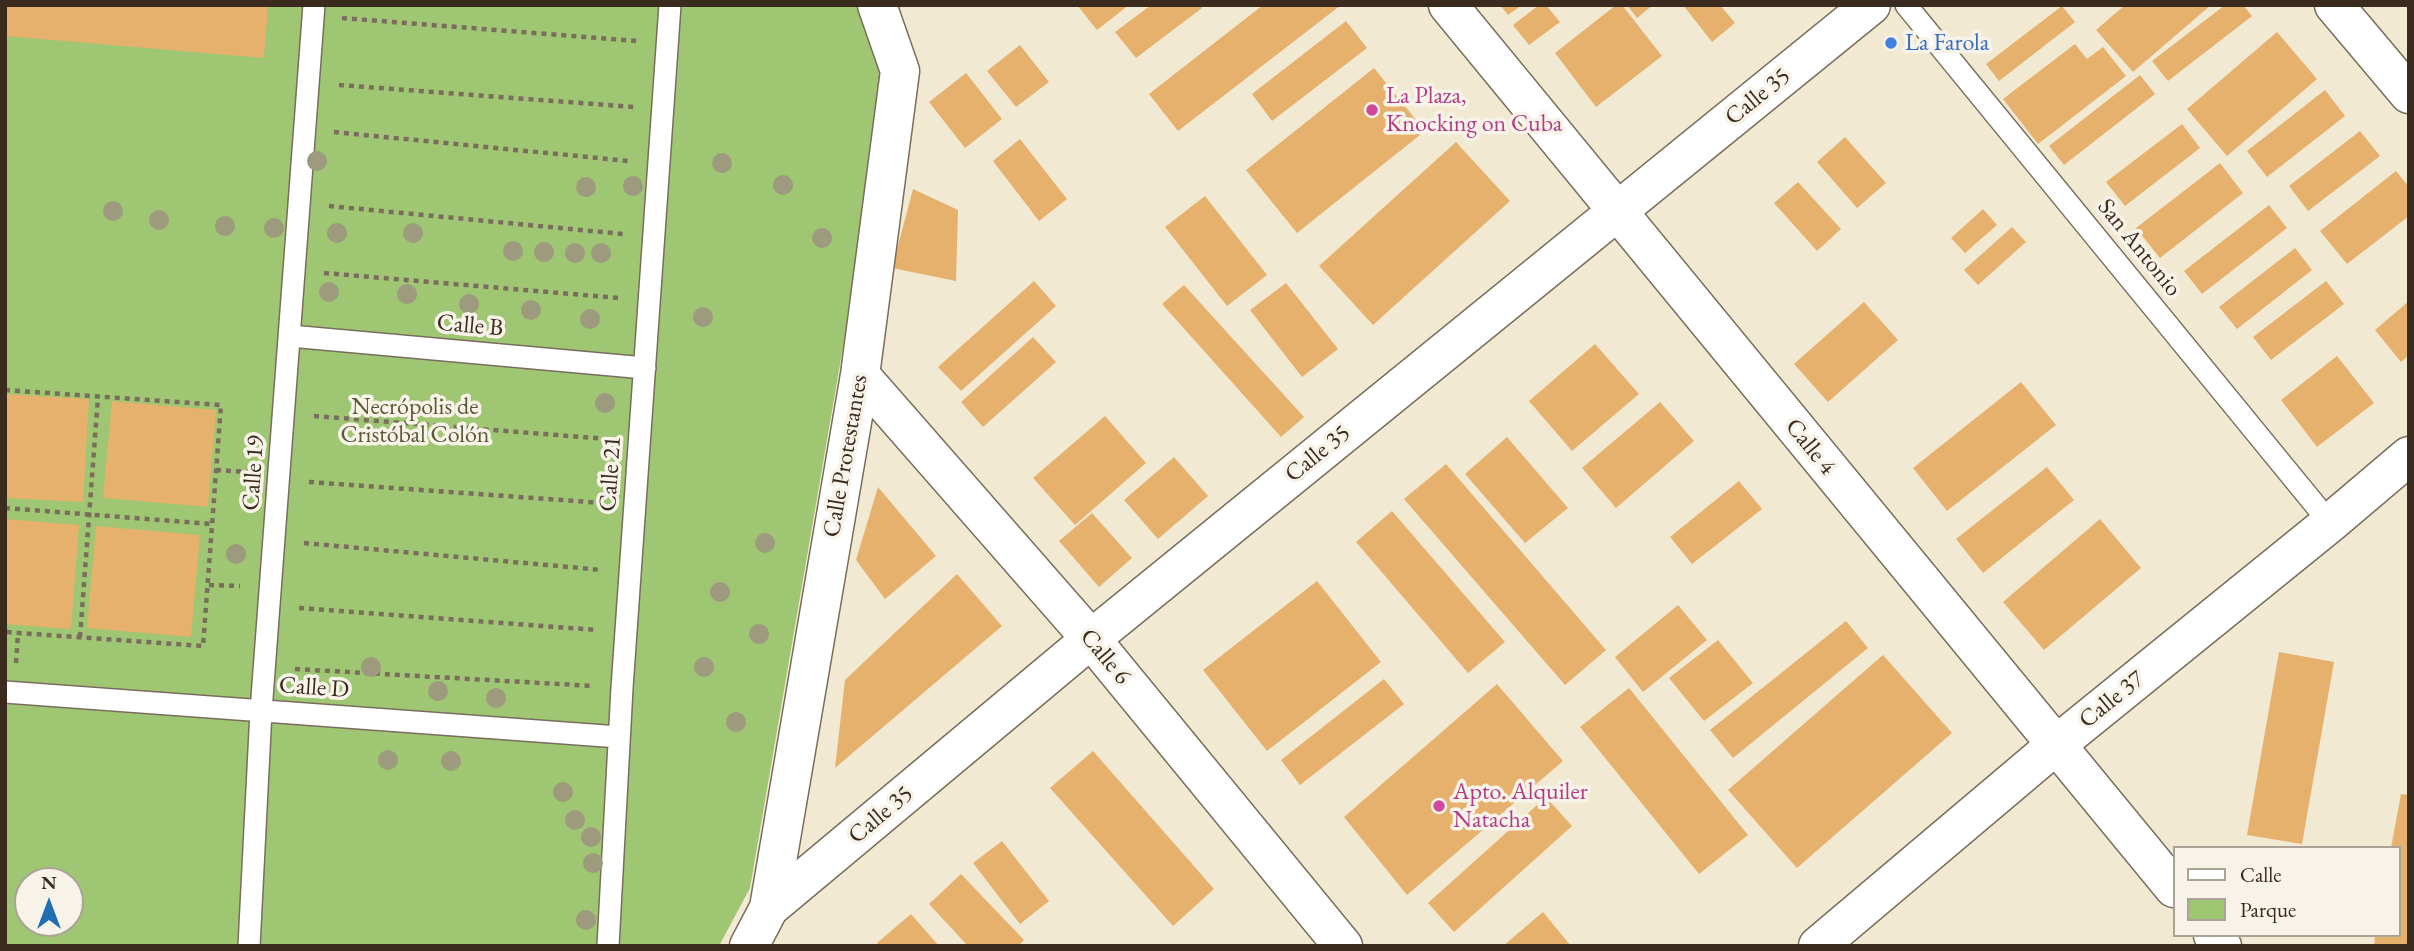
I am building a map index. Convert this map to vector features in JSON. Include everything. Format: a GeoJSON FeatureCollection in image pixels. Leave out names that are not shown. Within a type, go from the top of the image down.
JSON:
{"type":"FeatureCollection","features":[{"type":"Feature","properties":{"kind":"street","name":"Calle Protestantes"},"geometry":{"type":"LineString","coordinates":[[769,908],[860,375],[900,71],[877,5]]}},
{"type":"Feature","properties":{"kind":"street","name":"Calle 4"},"geometry":{"type":"LineString","coordinates":[[1448,5],[2172,886]]}},
{"type":"Feature","properties":{"kind":"street","name":"Calle 35"},"geometry":{"type":"LineString","coordinates":[[769,908],[1091,639],[1871,5]]}},
{"type":"Feature","properties":{"kind":"street"},"geometry":{"type":"LineString","coordinates":[[2334,5],[2409,94]]}},
{"type":"Feature","properties":{"kind":"street","name":"Calle 6"},"geometry":{"type":"LineString","coordinates":[[860,375],[1091,639],[1343,946]]}},
{"type":"Feature","properties":{"kind":"street","name":"Calle 37"},"geometry":{"type":"LineString","coordinates":[[1818,946],[2409,456]]}},
{"type":"Feature","properties":{"kind":"street"},"geometry":{"type":"LineString","coordinates":[[749,946],[769,908]]}},
{"type":"Feature","properties":{"kind":"lane","name":"Calle 21"},"geometry":{"type":"LineString","coordinates":[[608,946],[622,688],[670,5]]}},
{"type":"Feature","properties":{"kind":"lane","name":"San Antonio"},"geometry":{"type":"LineString","coordinates":[[1906,5],[2330,523]]}},
{"type":"Feature","properties":{"kind":"lane","name":"Calle 19"},"geometry":{"type":"LineString","coordinates":[[249,946],[261,711],[314,11]]}},
{"type":"Feature","properties":{"kind":"lane","name":"Calle B"},"geometry":{"type":"LineString","coordinates":[[290,336],[645,368]]}},
{"type":"Feature","properties":{"kind":"lane","name":"Calle D"},"geometry":{"type":"LineString","coordinates":[[5,692],[619,737]]}},
{"type":"Feature","properties":{"kind":"path"},"geometry":{"type":"LineString","coordinates":[[314,11],[667,44]]}},
{"type":"Feature","properties":{"kind":"path"},"geometry":{"type":"LineString","coordinates":[[308,83],[663,109]]}},
{"type":"Feature","properties":{"kind":"path"},"geometry":{"type":"LineString","coordinates":[[305,130],[659,163]]}},
{"type":"Feature","properties":{"kind":"path"},"geometry":{"type":"LineString","coordinates":[[300,204],[654,236]]}},
{"type":"Feature","properties":{"kind":"path"},"geometry":{"type":"LineString","coordinates":[[295,271],[649,300]]}},
{"type":"Feature","properties":{"kind":"path"},"geometry":{"type":"LineString","coordinates":[[5,390],[221,405],[203,646],[5,632]]}},
{"type":"Feature","properties":{"kind":"path"},"geometry":{"type":"LineString","coordinates":[[80,637],[98,397]]}},
{"type":"Feature","properties":{"kind":"path"},"geometry":{"type":"LineString","coordinates":[[285,414],[639,441]]}},
{"type":"Feature","properties":{"kind":"path"},"geometry":{"type":"LineString","coordinates":[[280,480],[635,506]]}},
{"type":"Feature","properties":{"kind":"path"},"geometry":{"type":"LineString","coordinates":[[5,508],[212,524]]}},
{"type":"Feature","properties":{"kind":"path"},"geometry":{"type":"LineString","coordinates":[[275,541],[630,573]]}},
{"type":"Feature","properties":{"kind":"path"},"geometry":{"type":"LineString","coordinates":[[270,605],[626,633]]}},
{"type":"Feature","properties":{"kind":"path"},"geometry":{"type":"LineString","coordinates":[[266,667],[622,688]]}},
{"type":"Feature","properties":{"kind":"green space","name":"Necrópolis de Cristóbal Colón"},"geometry":{"type":"Polygon","coordinates":[[[5,5],[863,5],[890,73],[750,888],[719,946],[5,946],[5,5]]]}},
{"type":"Feature","properties":{"kind":"building"},"geometry":{"type":"Polygon","coordinates":[[[5,5],[268,5],[264,58],[5,36],[5,5]]]}},
{"type":"Feature","properties":{"kind":"building"},"geometry":{"type":"Polygon","coordinates":[[[1077,5],[1129,5],[1097,30],[1077,5]]]}},
{"type":"Feature","properties":{"kind":"building"},"geometry":{"type":"Polygon","coordinates":[[[1151,5],[1200,5],[1202,8],[1136,58],[1115,32],[1151,5]]]}},
{"type":"Feature","properties":{"kind":"building"},"geometry":{"type":"Polygon","coordinates":[[[1263,5],[1341,5],[1178,131],[1149,94],[1263,5]]]}},
{"type":"Feature","properties":{"kind":"building"},"geometry":{"type":"Polygon","coordinates":[[[1500,5],[1522,5],[1508,15],[1500,5]]]}},
{"type":"Feature","properties":{"kind":"building"},"geometry":{"type":"Polygon","coordinates":[[[1539,5],[1546,5],[1560,22],[1529,45],[1513,25],[1539,5]]]}},
{"type":"Feature","properties":{"kind":"building"},"geometry":{"type":"Polygon","coordinates":[[[1616,5],[1622,5],[1662,56],[1596,107],[1555,53],[1616,5]]]}},
{"type":"Feature","properties":{"kind":"building"},"geometry":{"type":"Polygon","coordinates":[[[1627,5],[1653,5],[1637,18],[1627,5]]]}},
{"type":"Feature","properties":{"kind":"building"},"geometry":{"type":"Polygon","coordinates":[[[1683,5],[1720,5],[1735,23],[1712,42],[1683,5]]]}},
{"type":"Feature","properties":{"kind":"building"},"geometry":{"type":"Polygon","coordinates":[[[2125,5],[2211,5],[2133,72],[2096,30],[2125,5]]]}},
{"type":"Feature","properties":{"kind":"building"},"geometry":{"type":"Polygon","coordinates":[[[2225,5],[2243,5],[2252,16],[2168,81],[2152,61],[2225,5]]]}},
{"type":"Feature","properties":{"kind":"building"},"geometry":{"type":"Polygon","coordinates":[[[2062,6],[2075,22],[1999,81],[1986,64],[2062,6]]]}},
{"type":"Feature","properties":{"kind":"building"},"geometry":{"type":"Polygon","coordinates":[[[1346,21],[1367,48],[1272,121],[1252,94],[1346,21]]]}},
{"type":"Feature","properties":{"kind":"building"},"geometry":{"type":"Polygon","coordinates":[[[2277,32],[2317,79],[2227,156],[2187,109],[2277,32]]]}},
{"type":"Feature","properties":{"kind":"building"},"geometry":{"type":"Polygon","coordinates":[[[2075,44],[2087,59],[2103,47],[2126,76],[2038,144],[2003,99],[2075,44]]]}},
{"type":"Feature","properties":{"kind":"building"},"geometry":{"type":"Polygon","coordinates":[[[1020,45],[1049,82],[1016,107],[987,71],[1020,45]]]}},
{"type":"Feature","properties":{"kind":"building"},"geometry":{"type":"Polygon","coordinates":[[[1374,68],[1425,131],[1297,233],[1246,170],[1374,68]]]}},
{"type":"Feature","properties":{"kind":"building"},"geometry":{"type":"Polygon","coordinates":[[[966,73],[1002,119],[965,148],[929,102],[966,73]]]}},
{"type":"Feature","properties":{"kind":"building"},"geometry":{"type":"Polygon","coordinates":[[[2140,75],[2155,94],[2064,165],[2049,146],[2140,75]]]}},
{"type":"Feature","properties":{"kind":"building"},"geometry":{"type":"Polygon","coordinates":[[[2325,90],[2345,116],[2267,177],[2247,151],[2325,90]]]}},
{"type":"Feature","properties":{"kind":"building"},"geometry":{"type":"Polygon","coordinates":[[[2182,124],[2200,148],[2125,206],[2106,182],[2182,124]]]}},
{"type":"Feature","properties":{"kind":"building"},"geometry":{"type":"Polygon","coordinates":[[[2360,131],[2380,156],[2308,211],[2289,186],[2360,131]]]}},
{"type":"Feature","properties":{"kind":"building"},"geometry":{"type":"Polygon","coordinates":[[[1845,137],[1886,183],[1857,208],[1817,162],[1845,137]]]}},
{"type":"Feature","properties":{"kind":"building"},"geometry":{"type":"Polygon","coordinates":[[[1020,139],[1067,199],[1039,221],[993,161],[1020,139]]]}},
{"type":"Feature","properties":{"kind":"building"},"geometry":{"type":"Polygon","coordinates":[[[1456,142],[1510,201],[1373,325],[1319,266],[1456,142]]]}},
{"type":"Feature","properties":{"kind":"building"},"geometry":{"type":"Polygon","coordinates":[[[2220,163],[2243,193],[2160,258],[2136,228],[2220,163]]]}},
{"type":"Feature","properties":{"kind":"building"},"geometry":{"type":"Polygon","coordinates":[[[2396,171],[2409,187],[2409,216],[2347,264],[2320,231],[2396,171]]]}},
{"type":"Feature","properties":{"kind":"building"},"geometry":{"type":"Polygon","coordinates":[[[1798,182],[1841,229],[1817,251],[1774,203],[1798,182]]]}},
{"type":"Feature","properties":{"kind":"building"},"geometry":{"type":"Polygon","coordinates":[[[913,189],[958,210],[956,281],[892,268],[913,189]]]}},
{"type":"Feature","properties":{"kind":"building"},"geometry":{"type":"Polygon","coordinates":[[[1205,196],[1267,275],[1227,306],[1165,227],[1205,196]]]}},
{"type":"Feature","properties":{"kind":"building"},"geometry":{"type":"Polygon","coordinates":[[[2269,205],[2287,228],[2202,294],[2184,271],[2269,205]]]}},
{"type":"Feature","properties":{"kind":"building"},"geometry":{"type":"Polygon","coordinates":[[[1983,209],[1997,225],[1965,253],[1951,238],[1983,209]]]}},
{"type":"Feature","properties":{"kind":"building"},"geometry":{"type":"Polygon","coordinates":[[[2012,227],[2026,242],[1978,285],[1964,270],[2012,227]]]}},
{"type":"Feature","properties":{"kind":"building"},"geometry":{"type":"Polygon","coordinates":[[[2295,248],[2312,270],[2237,329],[2219,307],[2295,248]]]}},
{"type":"Feature","properties":{"kind":"building"},"geometry":{"type":"Polygon","coordinates":[[[1034,281],[1056,306],[961,391],[938,367],[1034,281]]]}},
{"type":"Feature","properties":{"kind":"building"},"geometry":{"type":"Polygon","coordinates":[[[2326,281],[2344,304],[2271,360],[2253,337],[2326,281]]]}},
{"type":"Feature","properties":{"kind":"building"},"geometry":{"type":"Polygon","coordinates":[[[1286,283],[1338,349],[1302,377],[1250,310],[1286,283]]]}},
{"type":"Feature","properties":{"kind":"building"},"geometry":{"type":"Polygon","coordinates":[[[1184,285],[1304,417],[1281,437],[1162,304],[1184,285]]]}},
{"type":"Feature","properties":{"kind":"building"},"geometry":{"type":"Polygon","coordinates":[[[2409,301],[2409,355],[2401,362],[2375,330],[2409,301]]]}},
{"type":"Feature","properties":{"kind":"building"},"geometry":{"type":"Polygon","coordinates":[[[1864,302],[1898,340],[1828,402],[1794,364],[1864,302]]]}},
{"type":"Feature","properties":{"kind":"building"},"geometry":{"type":"Polygon","coordinates":[[[1033,337],[1056,362],[983,427],[961,402],[1033,337]]]}},
{"type":"Feature","properties":{"kind":"building"},"geometry":{"type":"Polygon","coordinates":[[[1595,344],[1639,394],[1572,451],[1529,401],[1595,344]]]}},
{"type":"Feature","properties":{"kind":"building"},"geometry":{"type":"Polygon","coordinates":[[[2337,356],[2374,403],[2317,447],[2281,400],[2337,356]]]}},
{"type":"Feature","properties":{"kind":"building"},"geometry":{"type":"Polygon","coordinates":[[[2021,382],[2056,425],[1947,511],[1913,468],[2021,382]]]}},
{"type":"Feature","properties":{"kind":"building"},"geometry":{"type":"Polygon","coordinates":[[[5,394],[89,399],[83,502],[5,498],[5,394]]]}},
{"type":"Feature","properties":{"kind":"building"},"geometry":{"type":"Polygon","coordinates":[[[112,401],[216,410],[208,507],[103,498],[112,401]]]}},
{"type":"Feature","properties":{"kind":"building"},"geometry":{"type":"Polygon","coordinates":[[[1660,402],[1694,441],[1616,508],[1582,468],[1660,402]]]}},
{"type":"Feature","properties":{"kind":"building"},"geometry":{"type":"Polygon","coordinates":[[[1105,416],[1146,463],[1075,525],[1033,478],[1105,416]]]}},
{"type":"Feature","properties":{"kind":"building"},"geometry":{"type":"Polygon","coordinates":[[[1507,437],[1568,508],[1525,543],[1465,474],[1507,437]]]}},
{"type":"Feature","properties":{"kind":"building"},"geometry":{"type":"Polygon","coordinates":[[[1174,457],[1208,496],[1158,539],[1124,500],[1174,457]]]}},
{"type":"Feature","properties":{"kind":"building"},"geometry":{"type":"Polygon","coordinates":[[[1446,464],[1606,650],[1565,685],[1404,499],[1446,464]]]}},
{"type":"Feature","properties":{"kind":"building"},"geometry":{"type":"Polygon","coordinates":[[[2047,467],[2074,500],[1983,573],[1956,539],[2047,467]]]}},
{"type":"Feature","properties":{"kind":"building"},"geometry":{"type":"Polygon","coordinates":[[[1739,481],[1762,509],[1692,564],[1670,537],[1739,481]]]}},
{"type":"Feature","properties":{"kind":"building"},"geometry":{"type":"Polygon","coordinates":[[[878,487],[936,556],[885,599],[856,560],[878,487]]]}},
{"type":"Feature","properties":{"kind":"building"},"geometry":{"type":"Polygon","coordinates":[[[1392,511],[1505,642],[1468,673],[1356,542],[1392,511]]]}},
{"type":"Feature","properties":{"kind":"building"},"geometry":{"type":"Polygon","coordinates":[[[1092,513],[1132,558],[1099,587],[1059,541],[1092,513]]]}},
{"type":"Feature","properties":{"kind":"building"},"geometry":{"type":"Polygon","coordinates":[[[5,519],[79,525],[71,629],[5,624],[5,519]]]}},
{"type":"Feature","properties":{"kind":"building"},"geometry":{"type":"Polygon","coordinates":[[[2100,519],[2141,568],[2044,650],[2003,602],[2100,519]]]}},
{"type":"Feature","properties":{"kind":"building"},"geometry":{"type":"Polygon","coordinates":[[[96,526],[200,535],[191,637],[87,628],[96,526]]]}},
{"type":"Feature","properties":{"kind":"building"},"geometry":{"type":"Polygon","coordinates":[[[957,574],[1002,626],[835,768],[845,680],[957,574]]]}},
{"type":"Feature","properties":{"kind":"building"},"geometry":{"type":"Polygon","coordinates":[[[1317,581],[1381,662],[1267,751],[1203,670],[1317,581]]]}},
{"type":"Feature","properties":{"kind":"building"},"geometry":{"type":"Polygon","coordinates":[[[1678,605],[1707,640],[1643,692],[1615,657],[1678,605]]]}},
{"type":"Feature","properties":{"kind":"building"},"geometry":{"type":"Polygon","coordinates":[[[1846,621],[1868,648],[1733,758],[1710,730],[1846,621]]]}},
{"type":"Feature","properties":{"kind":"building"},"geometry":{"type":"Polygon","coordinates":[[[1718,640],[1753,683],[1704,721],[1669,678],[1718,640]]]}},
{"type":"Feature","properties":{"kind":"building"},"geometry":{"type":"Polygon","coordinates":[[[2279,652],[2334,662],[2302,844],[2247,835],[2279,652]]]}},
{"type":"Feature","properties":{"kind":"building"},"geometry":{"type":"Polygon","coordinates":[[[1883,655],[1952,733],[1797,868],[1728,790],[1883,655]]]}},
{"type":"Feature","properties":{"kind":"building"},"geometry":{"type":"Polygon","coordinates":[[[1384,679],[1404,704],[1300,785],[1281,760],[1384,679]]]}},
{"type":"Feature","properties":{"kind":"building"},"geometry":{"type":"Polygon","coordinates":[[[1497,684],[1563,761],[1407,895],[1344,817],[1497,684]]]}},
{"type":"Feature","properties":{"kind":"building"},"geometry":{"type":"Polygon","coordinates":[[[1629,688],[1748,835],[1699,874],[1580,727],[1629,688]]]}},
{"type":"Feature","properties":{"kind":"building"},"geometry":{"type":"Polygon","coordinates":[[[1093,751],[1214,889],[1173,926],[1050,788],[1093,751]]]}},
{"type":"Feature","properties":{"kind":"building"},"geometry":{"type":"Polygon","coordinates":[[[2401,794],[2409,795],[2409,946],[2374,946],[2375,937],[2400,937],[2400,846],[2391,846],[2401,794]]]}},
{"type":"Feature","properties":{"kind":"building"},"geometry":{"type":"Polygon","coordinates":[[[1546,797],[1572,826],[1454,932],[1428,903],[1546,797]]]}},
{"type":"Feature","properties":{"kind":"building"},"geometry":{"type":"Polygon","coordinates":[[[1002,841],[1049,901],[1020,924],[973,863],[1002,841]]]}},
{"type":"Feature","properties":{"kind":"building"},"geometry":{"type":"Polygon","coordinates":[[[961,874],[1024,940],[1018,946],[968,946],[929,904],[961,874]]]}},
{"type":"Feature","properties":{"kind":"building"},"geometry":{"type":"Polygon","coordinates":[[[1543,912],[1571,946],[1503,946],[1543,912]]]}},
{"type":"Feature","properties":{"kind":"building"},"geometry":{"type":"Polygon","coordinates":[[[911,914],[939,946],[879,946],[877,943],[911,914]]]}},
{"type":"Feature","properties":{"kind":"place","name":"La Farola"},"geometry":{"type":"Point","coordinates":[1891,43]}},
{"type":"Feature","properties":{"kind":"place","name":"La Plaza, Knocking on Cuba"},"geometry":{"type":"Point","coordinates":[1372,110]}},
{"type":"Feature","properties":{"kind":"place","name":"Apto. Alquiler Natacha"},"geometry":{"type":"Point","coordinates":[1439,806]}}]}
